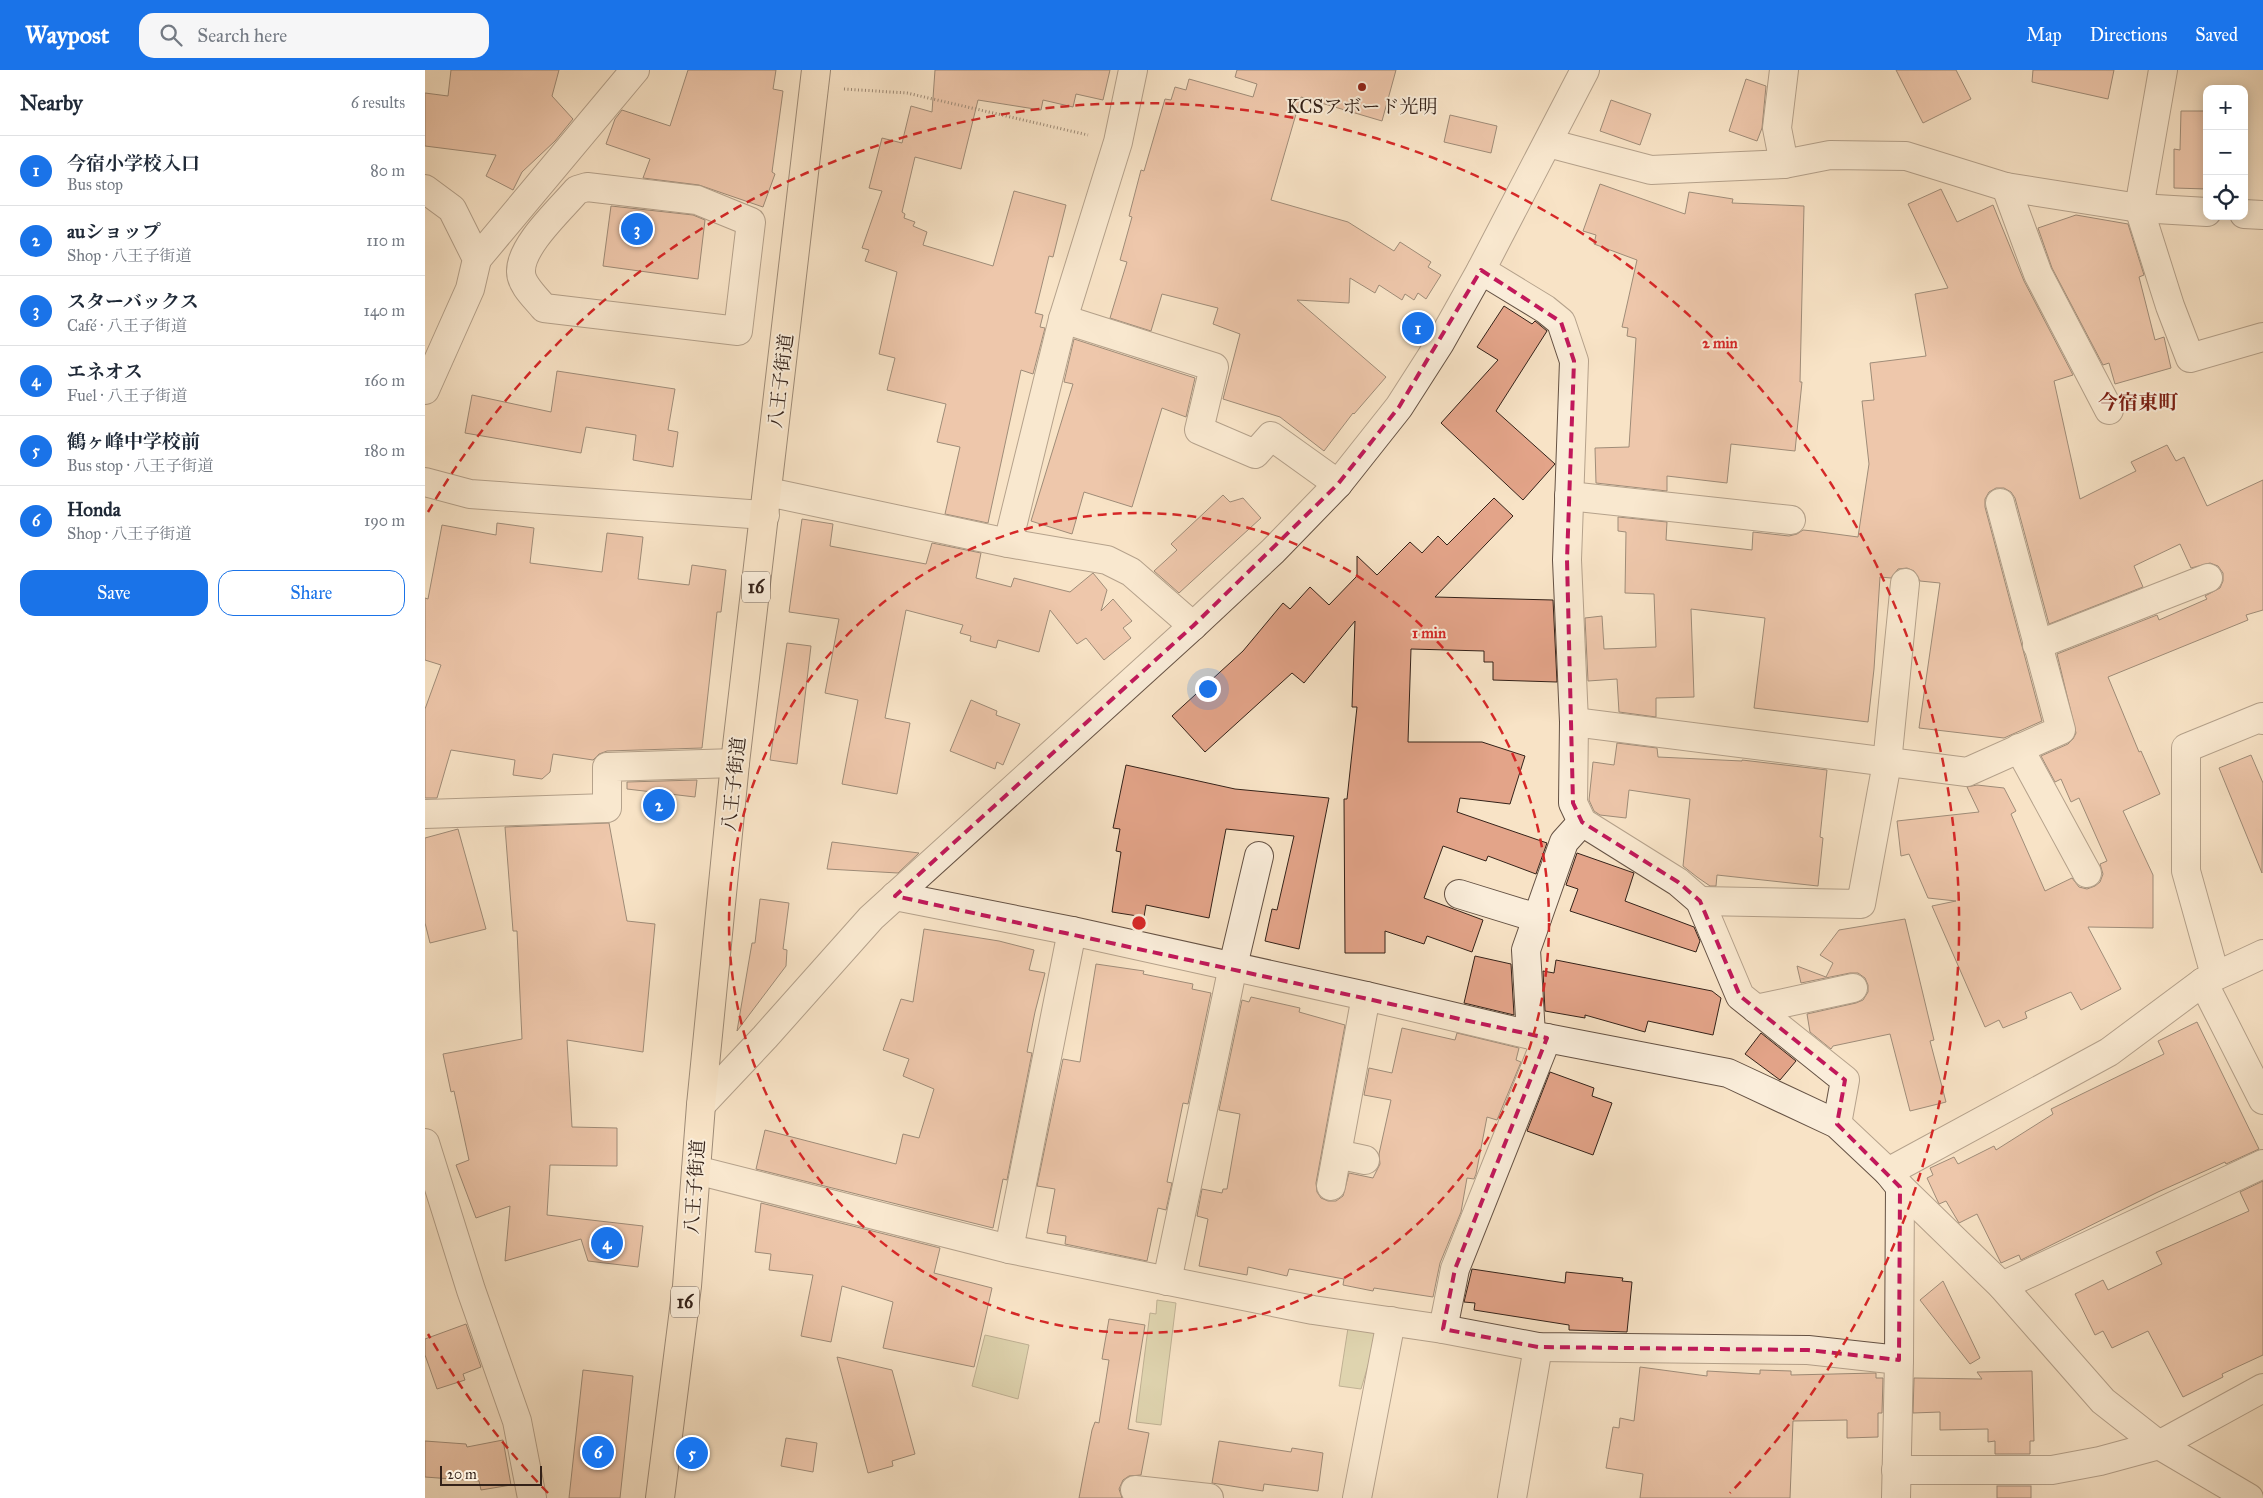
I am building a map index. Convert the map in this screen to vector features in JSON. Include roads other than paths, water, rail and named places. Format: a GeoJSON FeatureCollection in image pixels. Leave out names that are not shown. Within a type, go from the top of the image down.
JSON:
{"type":"FeatureCollection","features":[{"type":"Feature","properties":{"kind":"highway","name":"八王子街道"},"geometry":{"type":"LineString","coordinates":[[660,1498],[687,1286],[701,1105],[735,763],[815,78]]}},
{"type":"Feature","properties":{"kind":"street"},"geometry":{"type":"LineString","coordinates":[[425,390],[470,289],[477,259],[635,70]]}},
{"type":"Feature","properties":{"kind":"street"},"geometry":{"type":"LineString","coordinates":[[1009,543],[1063,319],[1118,142],[1133,70]]}},
{"type":"Feature","properties":{"kind":"street"},"geometry":{"type":"LineString","coordinates":[[701,1105],[765,1037],[847,944],[895,896],[1193,626],[1273,550],[1338,484],[1399,407],[1439,343],[1481,270],[1585,70]]}},
{"type":"Feature","properties":{"kind":"street"},"geometry":{"type":"LineString","coordinates":[[1784,70],[1777,128],[1784,164]]}},
{"type":"Feature","properties":{"kind":"street"},"geometry":{"type":"LineString","coordinates":[[2163,70],[2139,208],[2170,306],[2190,358],[2263,337]]}},
{"type":"Feature","properties":{"kind":"street"},"geometry":{"type":"LineString","coordinates":[[1548,143],[1651,170],[1784,164],[1829,155],[1906,156],[2006,187],[2139,208],[2203,212]]}},
{"type":"Feature","properties":{"kind":"street"},"geometry":{"type":"LineString","coordinates":[[587,187],[697,200],[751,222],[738,331],[544,308],[524,282],[521,273],[528,246],[577,190],[587,187]]}},
{"type":"Feature","properties":{"kind":"street"},"geometry":{"type":"LineString","coordinates":[[2006,187],[2038,274],[2109,410]]}},
{"type":"Feature","properties":{"kind":"street"},"geometry":{"type":"LineString","coordinates":[[425,189],[452,210],[477,259]]}},
{"type":"Feature","properties":{"kind":"street"},"geometry":{"type":"LineString","coordinates":[[2248,214],[2263,215]]}},
{"type":"Feature","properties":{"kind":"street"},"geometry":{"type":"LineString","coordinates":[[1481,270],[1545,309],[1561,322],[1574,361],[1567,560],[1574,722],[1573,804],[1582,822],[1678,882],[1700,901],[1740,996],[1845,1080],[1837,1124]]}},
{"type":"Feature","properties":{"kind":"street"},"geometry":{"type":"LineString","coordinates":[[1063,319],[1214,368],[1199,430],[1255,454],[1271,436],[1338,484]]}},
{"type":"Feature","properties":{"kind":"street"},"geometry":{"type":"LineString","coordinates":[[425,482],[470,494],[766,504],[1107,560],[1131,572],[1193,626]]}},
{"type":"Feature","properties":{"kind":"street"},"geometry":{"type":"LineString","coordinates":[[1569,496],[1791,520]]}},
{"type":"Feature","properties":{"kind":"street"},"geometry":{"type":"LineString","coordinates":[[1574,722],[1967,772],[2061,730],[2000,503]]}},
{"type":"Feature","properties":{"kind":"street"},"geometry":{"type":"LineString","coordinates":[[2037,645],[2208,578]]}},
{"type":"Feature","properties":{"kind":"street"},"geometry":{"type":"LineString","coordinates":[[1700,901],[1861,904],[1887,763],[1905,583]]}},
{"type":"Feature","properties":{"kind":"street"},"geometry":{"type":"LineString","coordinates":[[2263,720],[2262,716],[2186,748],[2186,871],[2209,978],[2263,1100]]}},
{"type":"Feature","properties":{"kind":"street"},"geometry":{"type":"LineString","coordinates":[[2019,748],[2087,873]]}},
{"type":"Feature","properties":{"kind":"street"},"geometry":{"type":"LineString","coordinates":[[425,814],[607,808],[607,767],[735,763]]}},
{"type":"Feature","properties":{"kind":"street"},"geometry":{"type":"LineString","coordinates":[[1443,1329],[1455,1269],[1539,1037],[1526,950],[1564,842],[1582,822]]}},
{"type":"Feature","properties":{"kind":"street"},"geometry":{"type":"LineString","coordinates":[[1167,1281],[1233,966],[1259,856]]}},
{"type":"Feature","properties":{"kind":"street"},"geometry":{"type":"LineString","coordinates":[[1459,894],[1537,918]]}},
{"type":"Feature","properties":{"kind":"street"},"geometry":{"type":"LineString","coordinates":[[895,896],[1072,931],[1233,966],[1539,1037],[1729,1073],[1837,1124],[2002,1286],[2103,1401],[2159,1445],[2249,1498]]}},
{"type":"Feature","properties":{"kind":"street"},"geometry":{"type":"LineString","coordinates":[[1009,1249],[1072,931]]}},
{"type":"Feature","properties":{"kind":"street"},"geometry":{"type":"LineString","coordinates":[[1894,1179],[2109,1052],[2209,978],[2263,954]]}},
{"type":"Feature","properties":{"kind":"street"},"geometry":{"type":"LineString","coordinates":[[1756,1009],[1853,988]]}},
{"type":"Feature","properties":{"kind":"street"},"geometry":{"type":"LineString","coordinates":[[1331,1186],[1366,996]]}},
{"type":"Feature","properties":{"kind":"street"},"geometry":{"type":"LineString","coordinates":[[425,1143],[471,1290],[517,1421],[532,1498]]}},
{"type":"Feature","properties":{"kind":"street"},"geometry":{"type":"LineString","coordinates":[[1337,1154],[1365,1160]]}},
{"type":"Feature","properties":{"kind":"street"},"geometry":{"type":"LineString","coordinates":[[2002,1286],[2263,1164]]}},
{"type":"Feature","properties":{"kind":"street"},"geometry":{"type":"LineString","coordinates":[[696,1170],[1009,1249],[1313,1310],[1443,1329],[1538,1348],[1808,1350],[1899,1360]]}},
{"type":"Feature","properties":{"kind":"street"},"geometry":{"type":"LineString","coordinates":[[1894,1179],[1899,1360],[1896,1498]]}},
{"type":"Feature","properties":{"kind":"street"},"geometry":{"type":"LineString","coordinates":[[1357,1498],[1391,1321]]}},
{"type":"Feature","properties":{"kind":"street"},"geometry":{"type":"LineString","coordinates":[[1512,1498],[1538,1348]]}},
{"type":"Feature","properties":{"kind":"street"},"geometry":{"type":"LineString","coordinates":[[1896,1470],[2052,1470],[2100,1461],[2159,1445],[2263,1388]]}},
{"type":"Feature","properties":{"kind":"street"},"geometry":{"type":"LineString","coordinates":[[1135,1490],[1209,1498]]}},
{"type":"Feature","properties":{"kind":"place","name":"KCSアボード光明"},"geometry":{"type":"Point","coordinates":[1362,87]}},
{"type":"Feature","properties":{"kind":"place","name":"スターバックス"},"geometry":{"type":"Point","coordinates":[637,229]}},
{"type":"Feature","properties":{"kind":"place","name":"今宿小学校入口"},"geometry":{"type":"Point","coordinates":[1418,328]}},
{"type":"Feature","properties":{"kind":"place","name":"auショップ"},"geometry":{"type":"Point","coordinates":[659,805]}},
{"type":"Feature","properties":{"kind":"place","name":"エネオス"},"geometry":{"type":"Point","coordinates":[607,1243]}},
{"type":"Feature","properties":{"kind":"place","name":"Honda"},"geometry":{"type":"Point","coordinates":[598,1452]}},
{"type":"Feature","properties":{"kind":"place","name":"鶴ヶ峰中学校前"},"geometry":{"type":"Point","coordinates":[692,1453]}},
{"type":"Feature","properties":{"kind":"district","name":"今宿東町"},"geometry":{"type":"Point","coordinates":[2138,402]}}]}
